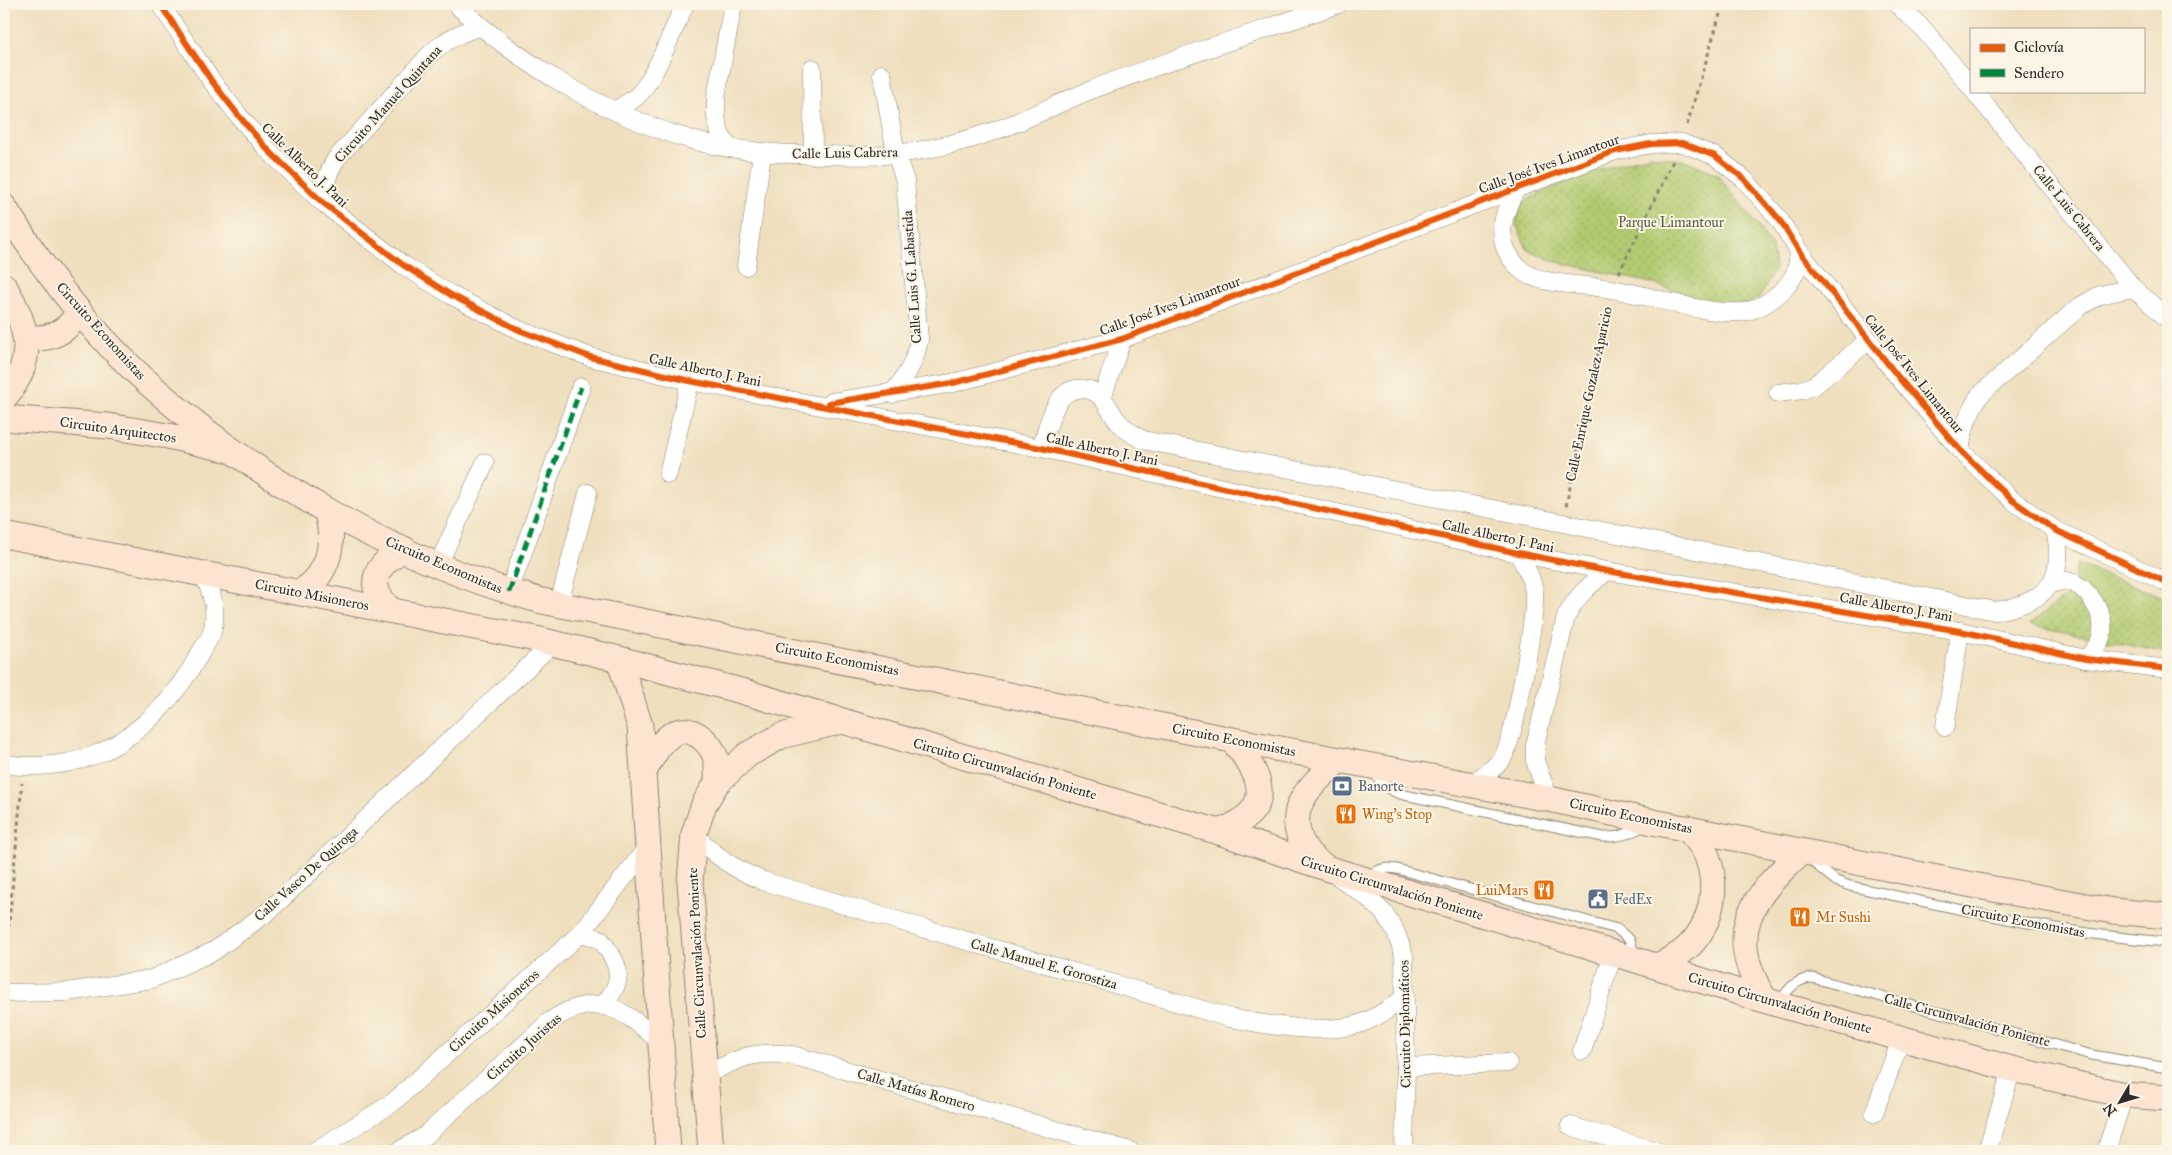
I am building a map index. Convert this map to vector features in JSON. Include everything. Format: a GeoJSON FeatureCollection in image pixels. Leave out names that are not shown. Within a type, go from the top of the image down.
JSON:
{"type":"FeatureCollection","features":[{"type":"Feature","properties":{"kind":"main road","name":"Circuito Economistas"},"geometry":{"type":"LineString","coordinates":[[4,207],[23,238],[79,311],[148,383],[231,450],[326,510],[438,565],[509,592],[558,604],[1232,740],[1549,799],[1801,852],[2113,911],[2168,916]]}},
{"type":"Feature","properties":{"kind":"main road"},"geometry":{"type":"LineString","coordinates":[[4,286],[23,323],[26,337],[26,354],[22,370],[4,398]]}},
{"type":"Feature","properties":{"kind":"main road"},"geometry":{"type":"LineString","coordinates":[[26,337],[44,338],[62,332],[69,326],[79,311]]}},
{"type":"Feature","properties":{"kind":"main road","name":"Circuito Arquitectos"},"geometry":{"type":"LineString","coordinates":[[4,418],[108,426],[168,436],[231,450]]}},
{"type":"Feature","properties":{"kind":"main road"},"geometry":{"type":"LineString","coordinates":[[300,592],[308,588],[320,575],[328,556],[331,533],[326,510]]}},
{"type":"Feature","properties":{"kind":"main road","name":"Circuito Misioneros"},"geometry":{"type":"LineString","coordinates":[[4,535],[391,610],[619,659]]}},
{"type":"Feature","properties":{"kind":"main road"},"geometry":{"type":"LineString","coordinates":[[391,610],[376,590],[376,575],[384,563],[404,549]]}},
{"type":"Feature","properties":{"kind":"main road"},"geometry":{"type":"LineString","coordinates":[[619,659],[640,726],[645,770],[668,1151]]}},
{"type":"Feature","properties":{"kind":"main road","name":"Circuito Circunvalación Poniente"},"geometry":{"type":"LineString","coordinates":[[619,659],[741,691],[1219,832],[1328,869],[1771,1002],[2012,1069],[2124,1095],[2168,1098]]}},
{"type":"Feature","properties":{"kind":"main road","name":"Calle Circunvalación Poniente"},"geometry":{"type":"LineString","coordinates":[[711,1151],[690,882],[694,834],[704,804],[717,783],[748,755],[781,736],[843,721]]}},
{"type":"Feature","properties":{"kind":"main road"},"geometry":{"type":"LineString","coordinates":[[645,770],[656,750],[668,737],[680,730],[695,733],[709,744],[716,758],[717,783]]}},
{"type":"Feature","properties":{"kind":"main road"},"geometry":{"type":"LineString","coordinates":[[1219,832],[1235,826],[1245,818],[1259,800],[1261,790],[1246,756],[1232,740]]}},
{"type":"Feature","properties":{"kind":"main road"},"geometry":{"type":"LineString","coordinates":[[1328,869],[1314,860],[1304,846],[1299,836],[1296,818],[1301,799],[1307,790],[1339,760]]}},
{"type":"Feature","properties":{"kind":"main road"},"geometry":{"type":"LineString","coordinates":[[1636,960],[1673,958],[1692,942],[1706,921],[1712,905],[1712,872],[1698,841],[1687,828]]}},
{"type":"Feature","properties":{"kind":"main road"},"geometry":{"type":"LineString","coordinates":[[1771,1002],[1748,967],[1745,950],[1745,925],[1751,908],[1761,893],[1774,877],[1801,852]]}},
{"type":"Feature","properties":{"kind":"street","name":"Calle Alberto J. Pani"},"geometry":{"type":"LineString","coordinates":[[160,4],[211,80],[239,116],[267,149],[322,202],[403,265],[451,295],[519,330],[590,357],[690,381],[1041,448],[1607,571],[1960,631],[2086,659],[2168,669]]}},
{"type":"Feature","properties":{"kind":"street","name":"Calle Luis Cabrera"},"geometry":{"type":"LineString","coordinates":[[456,4],[480,26],[537,67],[616,110],[689,139],[762,153],[813,155],[896,154],[994,132],[1090,91],[1338,4]]}},
{"type":"Feature","properties":{"kind":"street"},"geometry":{"type":"LineString","coordinates":[[616,110],[636,97],[649,79],[685,4]]}},
{"type":"Feature","properties":{"kind":"street"},"geometry":{"type":"LineString","coordinates":[[729,148],[720,134],[716,107],[733,4]]}},
{"type":"Feature","properties":{"kind":"street"},"geometry":{"type":"LineString","coordinates":[[1898,4],[1925,31],[1970,86]]}},
{"type":"Feature","properties":{"kind":"street","name":"Circuito Manuel Quintana"},"geometry":{"type":"LineString","coordinates":[[322,202],[328,170],[336,159],[431,53],[448,39],[463,31],[480,26]]}},
{"type":"Feature","properties":{"kind":"street"},"geometry":{"type":"LineString","coordinates":[[812,68],[813,155]]}},
{"type":"Feature","properties":{"kind":"street","name":"Calle Luis G. Labastida"},"geometry":{"type":"LineString","coordinates":[[882,74],[896,154],[904,181],[919,339],[915,358],[906,375],[892,394]]}},
{"type":"Feature","properties":{"kind":"street","name":"Calle Luis Cabrera"},"geometry":{"type":"LineString","coordinates":[[1975,92],[2133,288],[2168,319]]}},
{"type":"Feature","properties":{"kind":"street","name":"Calle José Ives Limantour"},"geometry":{"type":"LineString","coordinates":[[818,404],[953,383],[1122,339],[1615,151],[1651,144],[1682,142],[1715,156],[1744,179],[1779,219],[1799,251],[1869,340],[1960,450],[2012,500],[2055,530],[2168,583]]}},
{"type":"Feature","properties":{"kind":"street"},"geometry":{"type":"LineString","coordinates":[[746,266],[762,153]]}},
{"type":"Feature","properties":{"kind":"street","name":"Calle José Ives Limantour"},"geometry":{"type":"LineString","coordinates":[[1516,189],[1504,212],[1501,230],[1506,251],[1520,269],[1538,279],[1611,289],[1722,312],[1744,312],[1769,301],[1786,288],[1796,272],[1799,251]]}},
{"type":"Feature","properties":{"kind":"street"},"geometry":{"type":"LineString","coordinates":[[1960,450],[1964,425],[1969,412],[1980,396],[2079,307],[2100,295],[2133,288]]}},
{"type":"Feature","properties":{"kind":"street"},"geometry":{"type":"LineString","coordinates":[[1102,398],[1122,339]]}},
{"type":"Feature","properties":{"kind":"street"},"geometry":{"type":"LineString","coordinates":[[1778,394],[1802,390],[1815,385],[1869,340]]}},
{"type":"Feature","properties":{"kind":"street"},"geometry":{"type":"LineString","coordinates":[[668,474],[690,381]]}},
{"type":"Feature","properties":{"kind":"street"},"geometry":{"type":"LineString","coordinates":[[509,592],[580,387]]}},
{"type":"Feature","properties":{"kind":"street","name":"Calle Alberto J. Pani"},"geometry":{"type":"LineString","coordinates":[[1041,448],[1055,406],[1061,398],[1069,391],[1078,388],[1091,389],[1102,398],[1121,426],[1143,440],[1995,611],[2016,608],[2034,599],[2052,584]]}},
{"type":"Feature","properties":{"kind":"street"},"geometry":{"type":"LineString","coordinates":[[438,565],[485,463]]}},
{"type":"Feature","properties":{"kind":"street"},"geometry":{"type":"LineString","coordinates":[[558,604],[588,493]]}},
{"type":"Feature","properties":{"kind":"street"},"geometry":{"type":"LineString","coordinates":[[2055,530],[2060,557],[2052,584],[2068,581],[2078,586],[2088,594],[2098,608],[2103,622],[2102,634],[2098,645],[2086,659]]}},
{"type":"Feature","properties":{"kind":"street"},"geometry":{"type":"LineString","coordinates":[[1470,784],[1487,774],[1503,757],[1512,735],[1534,614],[1534,591],[1529,574],[1518,553]]}},
{"type":"Feature","properties":{"kind":"street"},"geometry":{"type":"LineString","coordinates":[[1549,799],[1535,761],[1534,745],[1566,617],[1574,600],[1607,571]]}},
{"type":"Feature","properties":{"kind":"street"},"geometry":{"type":"LineString","coordinates":[[4,764],[24,767],[70,762],[103,751],[134,733],[168,701],[192,668],[212,632],[214,607],[211,589],[203,574]]}},
{"type":"Feature","properties":{"kind":"street"},"geometry":{"type":"LineString","coordinates":[[1945,727],[1960,631]]}},
{"type":"Feature","properties":{"kind":"street","name":"Calle Vasco De Quiroga"},"geometry":{"type":"LineString","coordinates":[[4,992],[67,992],[152,979],[214,951],[270,910],[552,644]]}},
{"type":"Feature","properties":{"kind":"street","name":"Calle Manuel E. Gorostiza"},"geometry":{"type":"LineString","coordinates":[[694,834],[717,857],[738,871],[763,881],[1230,1018],[1266,1025],[1328,1028],[1358,1024],[1384,1014],[1405,997]]}},
{"type":"Feature","properties":{"kind":"street","name":"Circuito Misioneros"},"geometry":{"type":"LineString","coordinates":[[315,1151],[391,1104],[581,933],[649,845]]}},
{"type":"Feature","properties":{"kind":"street","name":"Circuito Diplomáticos"},"geometry":{"type":"LineString","coordinates":[[1328,869],[1368,898],[1385,914],[1396,932],[1404,955],[1406,1068],[1404,1151]]}},
{"type":"Feature","properties":{"kind":"street"},"geometry":{"type":"LineString","coordinates":[[581,933],[600,938],[616,965],[618,978],[614,992],[603,1005]]}},
{"type":"Feature","properties":{"kind":"street"},"geometry":{"type":"LineString","coordinates":[[1582,1051],[1636,960]]}},
{"type":"Feature","properties":{"kind":"street","name":"Circuito Juristas"},"geometry":{"type":"LineString","coordinates":[[399,1151],[425,1136],[548,1022],[564,1011],[580,1006],[603,1005],[620,1011],[638,1022],[661,1043]]}},
{"type":"Feature","properties":{"kind":"street"},"geometry":{"type":"LineString","coordinates":[[1874,1113],[1902,1037]]}},
{"type":"Feature","properties":{"kind":"street","name":"Calle Matías Romero"},"geometry":{"type":"LineString","coordinates":[[704,1076],[749,1055],[770,1052],[792,1055],[1130,1151]]}},
{"type":"Feature","properties":{"kind":"street"},"geometry":{"type":"LineString","coordinates":[[1406,1068],[1508,1064]]}},
{"type":"Feature","properties":{"kind":"street"},"geometry":{"type":"LineString","coordinates":[[1987,1151],[2012,1069]]}},
{"type":"Feature","properties":{"kind":"street"},"geometry":{"type":"LineString","coordinates":[[2106,1151],[2124,1095]]}},
{"type":"Feature","properties":{"kind":"street"},"geometry":{"type":"LineString","coordinates":[[1570,1126],[1627,1147],[1656,1151]]}},
{"type":"Feature","properties":{"kind":"lane"},"geometry":{"type":"LineString","coordinates":[[1370,766],[1381,784],[1389,790],[1400,794],[1603,838],[1616,838],[1628,835],[1653,822]]}},
{"type":"Feature","properties":{"kind":"lane","name":"Circuito Economistas"},"geometry":{"type":"LineString","coordinates":[[1801,852],[1836,882],[1850,886],[2045,928],[2125,939],[2168,942]]}},
{"type":"Feature","properties":{"kind":"lane","name":"Calle Circunvalación Poniente"},"geometry":{"type":"LineString","coordinates":[[1771,1002],[1790,986],[1803,979],[1813,978],[2092,1055],[2168,1068]]}},
{"type":"Feature","properties":{"kind":"path"},"geometry":{"type":"LineString","coordinates":[[4,981],[24,767]]}},
{"type":"Feature","properties":{"kind":"green space","name":"Parque Limantour"},"geometry":{"type":"Polygon","coordinates":[[[1651,155],[1688,161],[1717,174],[1752,218],[1772,247],[1775,268],[1759,298],[1731,311],[1651,283],[1553,261],[1527,249],[1516,224],[1521,203],[1584,175],[1651,155]]]}},
{"type":"Feature","properties":{"kind":"green space"},"geometry":{"type":"Polygon","coordinates":[[[2077,564],[2168,599],[2168,653],[2029,625],[2072,591],[2077,564]]]}},
{"type":"Feature","properties":{"kind":"marked path"},"geometry":{"type":"LineString","coordinates":[[509,592],[581,387]]}},
{"type":"Feature","properties":{"kind":"cycle path"},"geometry":{"type":"LineString","coordinates":[[160,4],[211,80],[239,116],[267,149],[322,202],[403,265],[451,295],[519,330],[590,357],[690,381],[1041,448],[1607,571],[1960,631],[2086,659],[2168,669]]}},
{"type":"Feature","properties":{"kind":"cycle path"},"geometry":{"type":"LineString","coordinates":[[829,403],[953,383],[1122,339],[1615,151],[1651,144],[1682,143],[1715,156],[1744,179],[1779,219],[1799,251],[1899,378],[1960,450],[2012,500],[2055,530],[2168,583]]}},
{"type":"Feature","properties":{"kind":"place","name":"Banorte"},"geometry":{"type":"Point","coordinates":[1342,786]}},
{"type":"Feature","properties":{"kind":"place","name":"Wing's Stop"},"geometry":{"type":"Point","coordinates":[1346,814]}},
{"type":"Feature","properties":{"kind":"place","name":"LuiMars"},"geometry":{"type":"Point","coordinates":[1544,890]}},
{"type":"Feature","properties":{"kind":"place","name":"FedEx"},"geometry":{"type":"Point","coordinates":[1598,899]}},
{"type":"Feature","properties":{"kind":"place","name":"Mr Sushi"},"geometry":{"type":"Point","coordinates":[1800,917]}}]}
